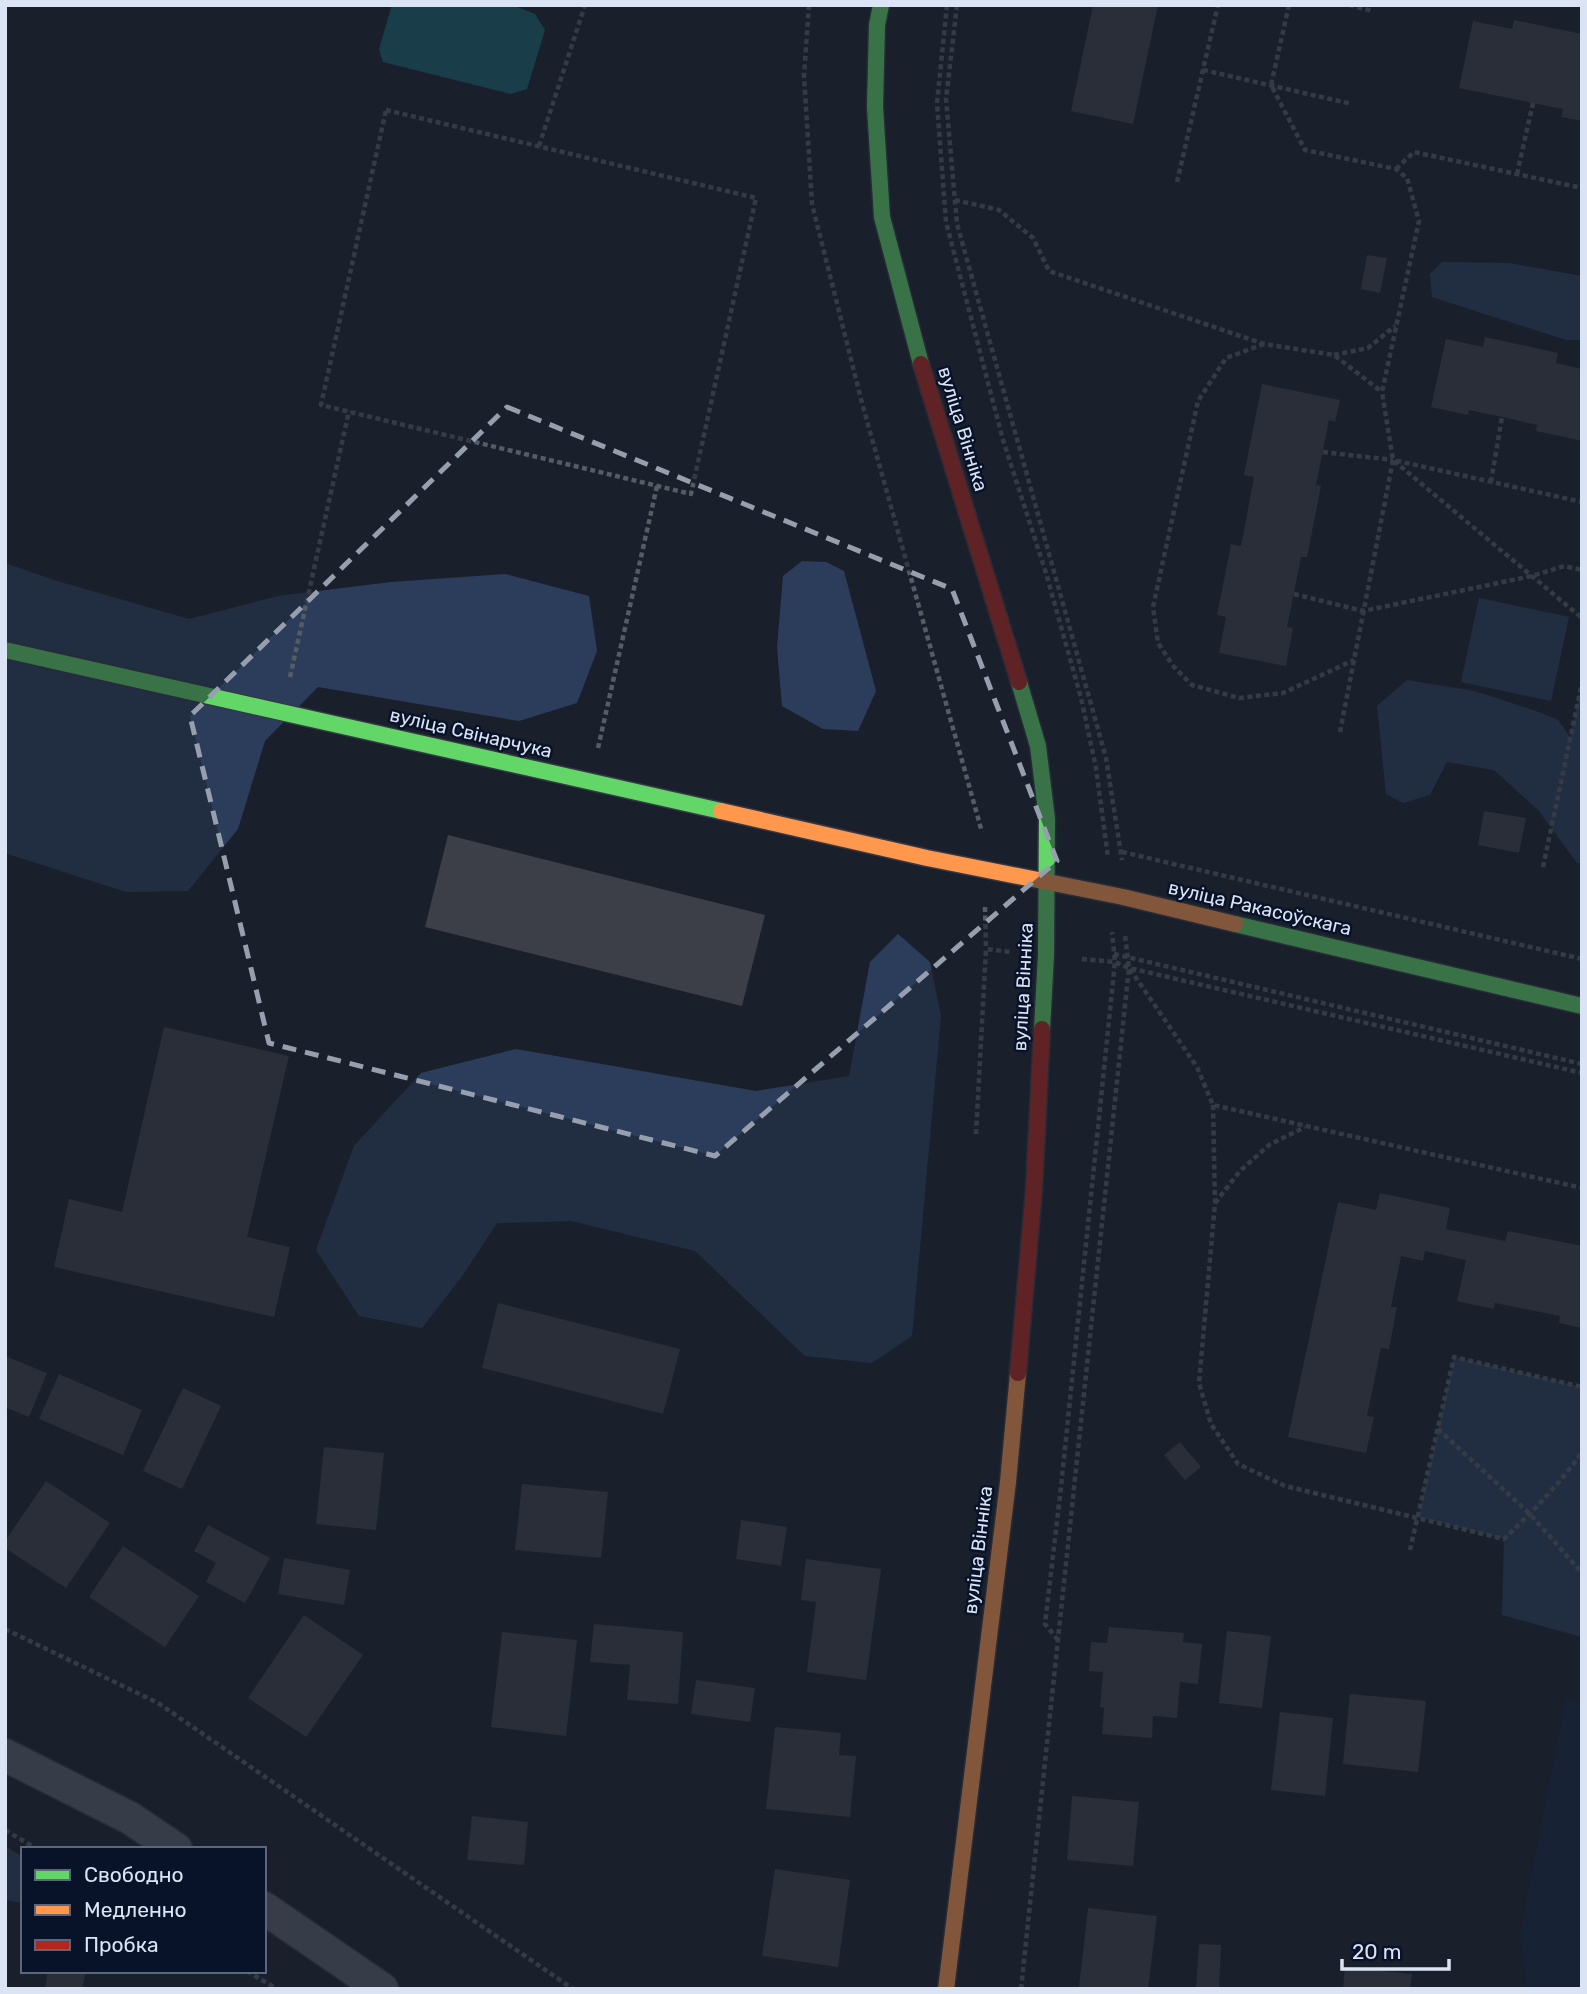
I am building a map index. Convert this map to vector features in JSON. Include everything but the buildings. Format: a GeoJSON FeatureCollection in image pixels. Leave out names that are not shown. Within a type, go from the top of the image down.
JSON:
{"type":"FeatureCollection","features":[{"type":"Feature","properties":{"kind":"street","name":"вуліца Вінніка"},"geometry":{"type":"LineString","coordinates":[[881,5],[877,25],[875,107],[882,216],[910,327],[1038,746],[1047,819],[1046,955],[1034,1189],[1008,1482],[946,1989]]}},
{"type":"Feature","properties":{"kind":"street","name":"вуліца Свінарчука"},"geometry":{"type":"LineString","coordinates":[[5,650],[927,858]]}},
{"type":"Feature","properties":{"kind":"street","name":"вуліца Ракасоўскага"},"geometry":{"type":"LineString","coordinates":[[927,858],[1048,880],[1582,1006]]}},
{"type":"Feature","properties":{"kind":"street"},"geometry":{"type":"LineString","coordinates":[[5,1755],[130,1818],[173,1847]]}},
{"type":"Feature","properties":{"kind":"street"},"geometry":{"type":"LineString","coordinates":[[266,1910],[382,1989]]}},
{"type":"Feature","properties":{"kind":"path"},"geometry":{"type":"LineString","coordinates":[[539,146],[586,5]]}},
{"type":"Feature","properties":{"kind":"path"},"geometry":{"type":"LineString","coordinates":[[808,5],[804,76],[812,204],[862,403],[981,823],[985,870],[986,949],[976,1134]]}},
{"type":"Feature","properties":{"kind":"path"},"geometry":{"type":"LineString","coordinates":[[1177,182],[1218,5]]}},
{"type":"Feature","properties":{"kind":"path"},"geometry":{"type":"LineString","coordinates":[[1289,5],[1271,85],[1305,150],[1396,170],[1407,178],[1419,221],[1382,392],[1393,460],[1340,732]]}},
{"type":"Feature","properties":{"kind":"path"},"geometry":{"type":"LineString","coordinates":[[1349,5],[1373,11]]}},
{"type":"Feature","properties":{"kind":"path"},"geometry":{"type":"LineString","coordinates":[[1203,70],[1352,104]]}},
{"type":"Feature","properties":{"kind":"path"},"geometry":{"type":"LineString","coordinates":[[1517,174],[1533,103]]}},
{"type":"Feature","properties":{"kind":"path"},"geometry":{"type":"LineString","coordinates":[[386,110],[539,146],[755,198],[691,494],[321,405],[386,110]]}},
{"type":"Feature","properties":{"kind":"path"},"geometry":{"type":"LineString","coordinates":[[1396,170],[1414,152],[1582,188]]}},
{"type":"Feature","properties":{"kind":"path"},"geometry":{"type":"LineString","coordinates":[[955,200],[999,210],[1033,238],[1049,271],[1264,344],[1334,355],[1367,348],[1396,325]]}},
{"type":"Feature","properties":{"kind":"path"},"geometry":{"type":"LineString","coordinates":[[1264,344],[1226,358],[1198,401],[1153,607],[1158,643],[1174,667],[1192,685],[1239,698],[1283,693],[1354,660]]}},
{"type":"Feature","properties":{"kind":"path"},"geometry":{"type":"LineString","coordinates":[[1334,355],[1382,392]]}},
{"type":"Feature","properties":{"kind":"path"},"geometry":{"type":"LineString","coordinates":[[282,713],[349,411]]}},
{"type":"Feature","properties":{"kind":"path"},"geometry":{"type":"LineString","coordinates":[[1491,482],[1502,417]]}},
{"type":"Feature","properties":{"kind":"path"},"geometry":{"type":"LineString","coordinates":[[1323,452],[1393,460],[1582,502]]}},
{"type":"Feature","properties":{"kind":"path"},"geometry":{"type":"LineString","coordinates":[[1393,460],[1582,618]]}},
{"type":"Feature","properties":{"kind":"path"},"geometry":{"type":"LineString","coordinates":[[590,782],[657,486]]}},
{"type":"Feature","properties":{"kind":"path"},"geometry":{"type":"LineString","coordinates":[[1294,594],[1363,611],[1532,576],[1564,566],[1582,570]]}},
{"type":"Feature","properties":{"kind":"path"},"geometry":{"type":"LineString","coordinates":[[1543,867],[1582,683]]}},
{"type":"Feature","properties":{"kind":"path"},"geometry":{"type":"LineString","coordinates":[[1122,852],[1582,959]]}},
{"type":"Feature","properties":{"kind":"path"},"geometry":{"type":"LineString","coordinates":[[986,949],[1115,962],[1129,968],[1582,1073]]}},
{"type":"Feature","properties":{"kind":"path"},"geometry":{"type":"LineString","coordinates":[[1114,954],[1582,1063]]}},
{"type":"Feature","properties":{"kind":"path"},"geometry":{"type":"LineString","coordinates":[[1129,968],[1197,1067],[1213,1105],[1216,1203],[1199,1383],[1211,1424],[1238,1464],[1285,1486],[1504,1539],[1530,1514],[1582,1452]]}},
{"type":"Feature","properties":{"kind":"path"},"geometry":{"type":"LineString","coordinates":[[1213,1105],[1582,1188]]}},
{"type":"Feature","properties":{"kind":"path"},"geometry":{"type":"LineString","coordinates":[[1216,1203],[1240,1171],[1269,1145],[1306,1126]]}},
{"type":"Feature","properties":{"kind":"path"},"geometry":{"type":"LineString","coordinates":[[1410,1550],[1454,1357],[1582,1387]]}},
{"type":"Feature","properties":{"kind":"path"},"geometry":{"type":"LineString","coordinates":[[1438,1429],[1530,1514],[1582,1573]]}},
{"type":"Feature","properties":{"kind":"path"},"geometry":{"type":"LineString","coordinates":[[5,1629],[158,1703],[573,1989]]}},
{"type":"Feature","properties":{"kind":"path"},"geometry":{"type":"LineString","coordinates":[[5,1830],[34,1847]]}},
{"type":"Feature","properties":{"kind":"path"},"geometry":{"type":"LineString","coordinates":[[250,1973],[277,1989]]}},
{"type":"Feature","properties":{"kind":"highlighted area"},"geometry":{"type":"Polygon","coordinates":[[[507,407],[952,589],[1057,861],[715,1156],[269,1043],[190,716],[507,407]]]}},
{"type":"Feature","properties":{"kind":"shaded area"},"geometry":{"type":"Polygon","coordinates":[[[392,5],[512,5],[535,14],[545,30],[527,89],[511,94],[383,62],[379,49],[392,5]]]}},
{"type":"Feature","properties":{"kind":"shaded area"},"geometry":{"type":"Polygon","coordinates":[[[1442,262],[1509,263],[1582,276],[1582,340],[1566,340],[1432,297],[1430,274],[1442,262]]]}},
{"type":"Feature","properties":{"kind":"shaded area"},"geometry":{"type":"Polygon","coordinates":[[[802,561],[826,562],[844,571],[876,691],[858,731],[823,729],[782,706],[777,647],[783,576],[802,561]]]}},
{"type":"Feature","properties":{"kind":"shaded area"},"geometry":{"type":"Polygon","coordinates":[[[5,563],[189,619],[278,596],[391,582],[505,574],[589,596],[597,651],[577,703],[519,721],[318,687],[265,741],[238,829],[188,891],[126,892],[5,853],[5,563]]]}},
{"type":"Feature","properties":{"kind":"shaded area"},"geometry":{"type":"Polygon","coordinates":[[[1479,598],[1569,617],[1551,701],[1461,682],[1479,598]]]}},
{"type":"Feature","properties":{"kind":"shaded area"},"geometry":{"type":"Polygon","coordinates":[[[1407,680],[1475,691],[1536,711],[1558,720],[1570,737],[1582,683],[1582,863],[1577,863],[1539,811],[1494,770],[1447,762],[1430,795],[1403,803],[1386,794],[1377,706],[1407,680]]]}},
{"type":"Feature","properties":{"kind":"shaded area"},"geometry":{"type":"Polygon","coordinates":[[[898,934],[930,962],[941,1016],[912,1336],[872,1363],[805,1356],[695,1251],[571,1221],[497,1223],[463,1275],[422,1328],[359,1316],[316,1250],[354,1146],[421,1073],[516,1049],[756,1091],[849,1076],[870,962],[898,934]]]}},
{"type":"Feature","properties":{"kind":"shaded area"},"geometry":{"type":"Polygon","coordinates":[[[1454,1357],[1582,1387],[1582,1637],[1502,1615],[1504,1539],[1418,1517],[1454,1357]]]}},
{"type":"Feature","properties":{"kind":"shaded area"},"geometry":{"type":"Polygon","coordinates":[[[1566,1699],[1582,1703],[1582,1989],[1528,1989],[1520,1934],[1566,1699]]]}},
{"type":"Feature","properties":{"kind":"shaded area"},"geometry":{"type":"Polygon","coordinates":[[[5,1846],[21,1856],[21,1903],[5,1900],[5,1846]]]}},
{"type":"Feature","properties":{"kind":"traffic: fast"},"geometry":{"type":"LineString","coordinates":[[881,5],[877,25],[875,107],[882,217],[921,364]]}},
{"type":"Feature","properties":{"kind":"traffic: fast"},"geometry":{"type":"LineString","coordinates":[[5,650],[721,811]]}},
{"type":"Feature","properties":{"kind":"traffic: fast"},"geometry":{"type":"LineString","coordinates":[[1019,682],[1038,746],[1047,819],[1046,955],[1042,1029]]}},
{"type":"Feature","properties":{"kind":"traffic: fast"},"geometry":{"type":"LineString","coordinates":[[1235,924],[1582,1006]]}},
{"type":"Feature","properties":{"kind":"traffic: slow"},"geometry":{"type":"LineString","coordinates":[[721,811],[927,858],[1123,897],[1235,924]]}},
{"type":"Feature","properties":{"kind":"traffic: slow"},"geometry":{"type":"LineString","coordinates":[[946,1989],[1008,1482],[1018,1373]]}},
{"type":"Feature","properties":{"kind":"traffic: jam"},"geometry":{"type":"LineString","coordinates":[[921,364],[1019,682]]}},
{"type":"Feature","properties":{"kind":"traffic: jam"},"geometry":{"type":"LineString","coordinates":[[1018,1373],[1034,1189],[1042,1029]]}}]}
